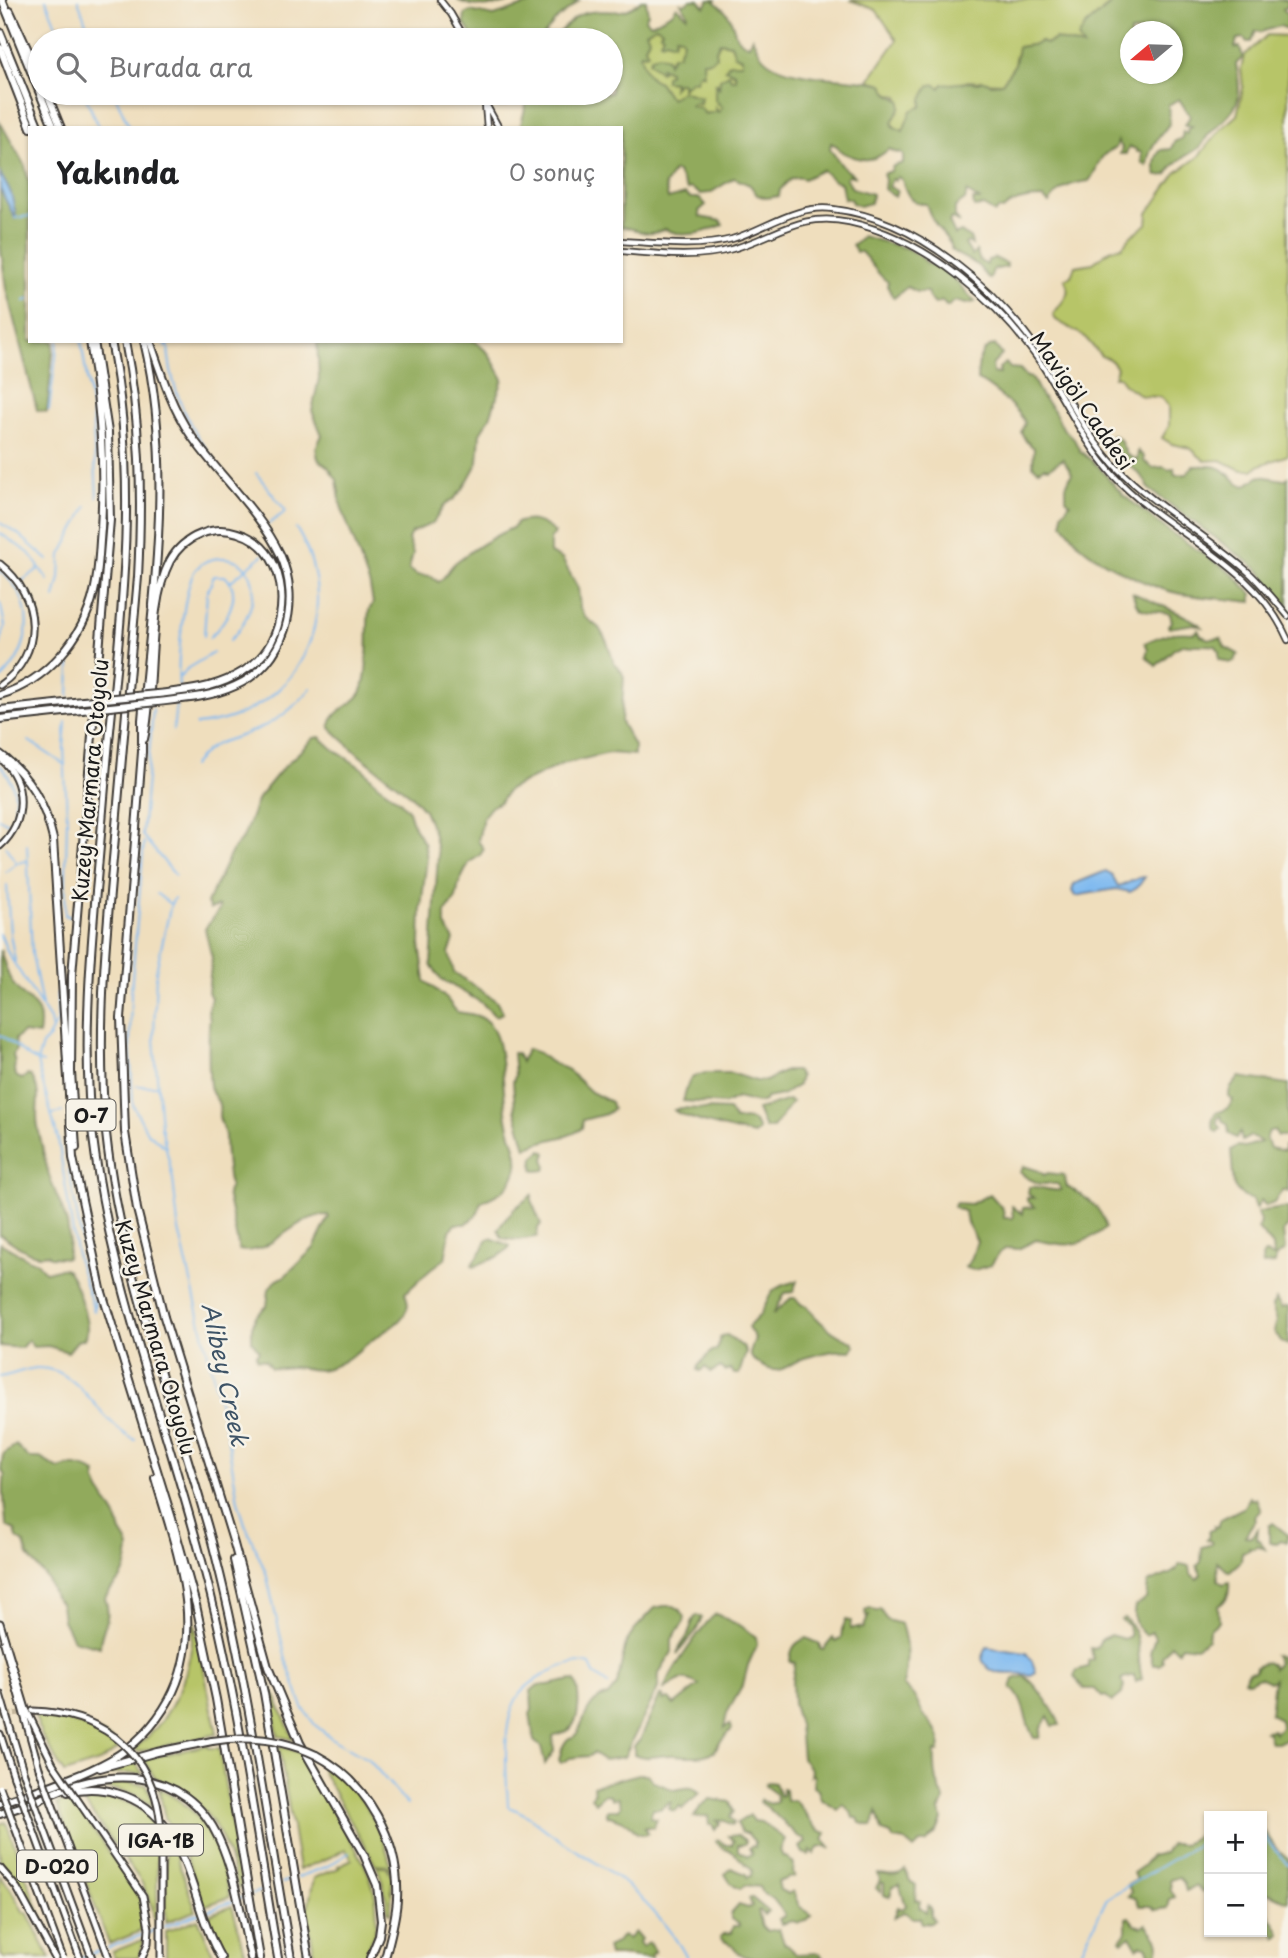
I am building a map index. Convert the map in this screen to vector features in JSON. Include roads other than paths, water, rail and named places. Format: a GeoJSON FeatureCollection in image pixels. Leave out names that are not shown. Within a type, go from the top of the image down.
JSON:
{"type":"FeatureCollection","features":[{"type":"Feature","properties":{"kind":"highway"},"geometry":{"type":"LineString","coordinates":[[3,0],[28,47]]}},
{"type":"Feature","properties":{"kind":"highway"},"geometry":{"type":"LineString","coordinates":[[3,0],[28,63]]}},
{"type":"Feature","properties":{"kind":"highway"},"geometry":{"type":"LineString","coordinates":[[0,32],[28,101]]}},
{"type":"Feature","properties":{"kind":"highway"},"geometry":{"type":"LineString","coordinates":[[0,48],[30,126]]}},
{"type":"Feature","properties":{"kind":"highway"},"geometry":{"type":"LineString","coordinates":[[30,105],[38,126]]}},
{"type":"Feature","properties":{"kind":"highway"},"geometry":{"type":"LineString","coordinates":[[45,105],[53,126]]}},
{"type":"Feature","properties":{"kind":"highway"},"geometry":{"type":"LineString","coordinates":[[52,105],[60,126]]}},
{"type":"Feature","properties":{"kind":"highway"},"geometry":{"type":"LineString","coordinates":[[0,695],[22,686],[58,659],[79,630],[93,594],[99,552],[104,457],[92,343]]}},
{"type":"Feature","properties":{"kind":"highway"},"geometry":{"type":"LineString","coordinates":[[78,1177],[71,1072],[71,989],[110,520],[108,432],[92,343]]}},
{"type":"Feature","properties":{"kind":"highway","name":"Kuzey Marmara Otoyolu"},"geometry":{"type":"LineString","coordinates":[[111,343],[124,430],[127,516],[123,594],[89,982],[88,1053],[92,1133],[100,1193],[120,1284],[195,1534],[220,1631],[278,1958]]}},
{"type":"Feature","properties":{"kind":"highway","name":"Kuzey Marmara Otoyolu"},"geometry":{"type":"LineString","coordinates":[[125,343],[137,414],[141,519],[104,958],[101,1059],[105,1125],[113,1185],[129,1262],[206,1521],[232,1620],[291,1958]]}},
{"type":"Feature","properties":{"kind":"highway"},"geometry":{"type":"LineString","coordinates":[[144,343],[157,414],[161,491],[121,1018],[125,1132],[137,1209],[150,1265],[261,1644],[281,1702],[305,1752],[357,1842],[377,1885],[381,1921],[379,1936],[369,1958]]}},
{"type":"Feature","properties":{"kind":"highway"},"geometry":{"type":"LineString","coordinates":[[0,719],[197,697],[223,690],[237,685],[258,671],[277,648],[284,634],[291,594],[282,561],[271,540],[189,433],[176,411],[151,343]]}},
{"type":"Feature","properties":{"kind":"highway"},"geometry":{"type":"LineString","coordinates":[[0,710],[83,701],[157,694],[195,689],[224,681],[246,670],[266,650],[280,616],[282,590],[270,556],[255,541],[231,531],[204,533],[180,547],[168,563],[158,600],[146,731],[142,751]]}},
{"type":"Feature","properties":{"kind":"highway"},"geometry":{"type":"LineString","coordinates":[[0,564],[19,581],[28,600],[32,621],[32,634],[25,656],[13,674],[0,685]]}},
{"type":"Feature","properties":{"kind":"highway"},"geometry":{"type":"LineString","coordinates":[[0,756],[22,773],[33,786],[48,817],[53,839],[70,1125],[78,1177],[97,1276],[180,1545],[207,1655],[260,1958]]}},
{"type":"Feature","properties":{"kind":"highway"},"geometry":{"type":"LineString","coordinates":[[0,756],[16,779],[21,803],[13,832],[0,846]]}},
{"type":"Feature","properties":{"kind":"highway"},"geometry":{"type":"LineString","coordinates":[[68,1778],[108,1761],[145,1733],[166,1705],[183,1664],[188,1630],[186,1595],[148,1445]]}},
{"type":"Feature","properties":{"kind":"highway"},"geometry":{"type":"LineString","coordinates":[[224,1514],[264,1693],[309,1958]]}},
{"type":"Feature","properties":{"kind":"highway"},"geometry":{"type":"LineString","coordinates":[[0,1624],[26,1709],[52,1764],[143,1896],[149,1928],[142,1958]]}},
{"type":"Feature","properties":{"kind":"highway"},"geometry":{"type":"LineString","coordinates":[[0,1624],[39,1768],[109,1958]]}},
{"type":"Feature","properties":{"kind":"highway","name":"D-020"},"geometry":{"type":"LineString","coordinates":[[0,1694],[24,1774],[92,1958]]}},
{"type":"Feature","properties":{"kind":"highway","name":"IGA-1B"},"geometry":{"type":"LineString","coordinates":[[33,1711],[77,1718],[100,1727],[115,1737],[142,1767],[159,1808],[161,1958]]}},
{"type":"Feature","properties":{"kind":"highway","name":"D-020"},"geometry":{"type":"LineString","coordinates":[[0,1734],[80,1958]]}},
{"type":"Feature","properties":{"kind":"highway"},"geometry":{"type":"LineString","coordinates":[[0,1802],[142,1755],[212,1741],[248,1738],[289,1744],[316,1755],[342,1773],[358,1788],[376,1814],[388,1841],[396,1872],[397,1899],[385,1958]]}},
{"type":"Feature","properties":{"kind":"highway"},"geometry":{"type":"LineString","coordinates":[[0,1814],[85,1781],[111,1776],[145,1779],[166,1786],[188,1799],[208,1820],[223,1847],[251,1958]]}},
{"type":"Feature","properties":{"kind":"highway"},"geometry":{"type":"LineString","coordinates":[[0,1787],[63,1958]]}},
{"type":"Feature","properties":{"kind":"highway"},"geometry":{"type":"LineString","coordinates":[[39,1800],[74,1790],[94,1789],[121,1794],[142,1804],[159,1818],[176,1842],[206,1926],[222,1958]]}},
{"type":"Feature","properties":{"kind":"highway"},"geometry":{"type":"LineString","coordinates":[[0,1868],[17,1888],[55,1958]]}},
{"type":"Feature","properties":{"kind":"main road"},"geometry":{"type":"LineString","coordinates":[[440,0],[459,28]]}},
{"type":"Feature","properties":{"kind":"main road"},"geometry":{"type":"LineString","coordinates":[[485,105],[487,126]]}},
{"type":"Feature","properties":{"kind":"main road"},"geometry":{"type":"LineString","coordinates":[[487,105],[498,126]]}},
{"type":"Feature","properties":{"kind":"main road","name":"Mavigöl Caddesi"},"geometry":{"type":"LineString","coordinates":[[623,241],[721,241],[787,216],[818,208],[832,208],[868,217],[918,239],[959,264],[1020,327],[1044,358],[1079,419],[1113,464],[1143,492],[1244,568],[1288,616]]}},
{"type":"Feature","properties":{"kind":"main road","name":"Mavigöl Caddesi"},"geometry":{"type":"LineString","coordinates":[[623,251],[689,254],[721,251],[818,218],[841,220],[868,227],[918,249],[959,275],[1007,323],[1044,369],[1079,429],[1113,475],[1135,496],[1251,585],[1277,616],[1288,640]]}},
{"type":"Feature","properties":{"kind":"water"},"geometry":{"type":"Polygon","coordinates":[[[0,173],[11,193],[15,218],[0,189],[0,173]]]}},
{"type":"Feature","properties":{"kind":"water"},"geometry":{"type":"Polygon","coordinates":[[[1106,871],[1112,875],[1118,886],[1145,877],[1137,888],[1130,892],[1116,889],[1075,896],[1072,891],[1074,884],[1106,871]]]}},
{"type":"Feature","properties":{"kind":"water"},"geometry":{"type":"Polygon","coordinates":[[[987,1647],[1026,1653],[1036,1672],[1031,1675],[997,1673],[986,1666],[982,1659],[987,1647]]]}},
{"type":"Feature","properties":{"kind":"waterway"},"geometry":{"type":"LineString","coordinates":[[46,0],[57,28]]}},
{"type":"Feature","properties":{"kind":"waterway"},"geometry":{"type":"LineString","coordinates":[[78,0],[88,28]]}},
{"type":"Feature","properties":{"kind":"waterway"},"geometry":{"type":"LineString","coordinates":[[89,105],[98,126]]}},
{"type":"Feature","properties":{"kind":"waterway"},"geometry":{"type":"LineString","coordinates":[[119,105],[129,126]]}},
{"type":"Feature","properties":{"kind":"waterway"},"geometry":{"type":"LineString","coordinates":[[15,218],[28,216]]}},
{"type":"Feature","properties":{"kind":"waterway"},"geometry":{"type":"LineString","coordinates":[[49,410],[58,343]]}},
{"type":"Feature","properties":{"kind":"waterway"},"geometry":{"type":"LineString","coordinates":[[81,343],[92,410],[97,497]]}},
{"type":"Feature","properties":{"kind":"waterway"},"geometry":{"type":"LineString","coordinates":[[168,343],[171,370],[179,398],[191,425],[207,450]]}},
{"type":"Feature","properties":{"kind":"waterway"},"geometry":{"type":"LineString","coordinates":[[256,473],[286,511],[269,524]]}},
{"type":"Feature","properties":{"kind":"waterway"},"geometry":{"type":"LineString","coordinates":[[55,598],[60,578],[61,555],[87,506]]}},
{"type":"Feature","properties":{"kind":"waterway"},"geometry":{"type":"LineString","coordinates":[[0,523],[17,533]]}},
{"type":"Feature","properties":{"kind":"waterway"},"geometry":{"type":"LineString","coordinates":[[196,725],[231,718],[262,703],[286,682],[304,656],[314,626],[317,594],[311,561],[296,528]]}},
{"type":"Feature","properties":{"kind":"waterway"},"geometry":{"type":"LineString","coordinates":[[0,533],[29,553],[48,580]]}},
{"type":"Feature","properties":{"kind":"waterway"},"geometry":{"type":"LineString","coordinates":[[17,533],[48,560]]}},
{"type":"Feature","properties":{"kind":"waterway"},"geometry":{"type":"LineString","coordinates":[[231,581],[263,555]]}},
{"type":"Feature","properties":{"kind":"waterway"},"geometry":{"type":"LineString","coordinates":[[179,686],[180,643],[191,578],[202,564],[215,559],[237,561],[248,571],[252,580],[253,598],[250,608],[242,626],[230,640]]}},
{"type":"Feature","properties":{"kind":"waterway"},"geometry":{"type":"LineString","coordinates":[[22,581],[40,568]]}},
{"type":"Feature","properties":{"kind":"waterway"},"geometry":{"type":"LineString","coordinates":[[0,571],[20,596],[27,625],[20,654],[0,680]]}},
{"type":"Feature","properties":{"kind":"waterway"},"geometry":{"type":"LineString","coordinates":[[204,636],[207,593],[214,576],[225,576],[231,584],[233,600],[221,625],[209,638]]}},
{"type":"Feature","properties":{"kind":"waterway"},"geometry":{"type":"LineString","coordinates":[[0,602],[5,626],[0,646]]}},
{"type":"Feature","properties":{"kind":"waterway"},"geometry":{"type":"LineString","coordinates":[[180,677],[188,668],[213,653]]}},
{"type":"Feature","properties":{"kind":"waterway"},"geometry":{"type":"LineString","coordinates":[[69,696],[70,664]]}},
{"type":"Feature","properties":{"kind":"waterway"},"geometry":{"type":"LineString","coordinates":[[192,766],[212,746],[275,720],[291,709],[311,688]]}},
{"type":"Feature","properties":{"kind":"waterway"},"geometry":{"type":"LineString","coordinates":[[173,731],[176,705]]}},
{"type":"Feature","properties":{"kind":"waterway"},"geometry":{"type":"LineString","coordinates":[[153,709],[142,835],[175,875]]}},
{"type":"Feature","properties":{"kind":"waterway"},"geometry":{"type":"LineString","coordinates":[[66,722],[65,915],[71,917]]}},
{"type":"Feature","properties":{"kind":"waterway"},"geometry":{"type":"LineString","coordinates":[[29,741],[65,765]]}},
{"type":"Feature","properties":{"kind":"waterway"},"geometry":{"type":"LineString","coordinates":[[0,765],[11,782],[15,802],[12,822],[0,840]]}},
{"type":"Feature","properties":{"kind":"waterway"},"geometry":{"type":"LineString","coordinates":[[0,819],[11,824]]}},
{"type":"Feature","properties":{"kind":"waterway"},"geometry":{"type":"LineString","coordinates":[[144,842],[131,991],[130,1043],[133,1105],[148,1134]]}},
{"type":"Feature","properties":{"kind":"waterway"},"geometry":{"type":"LineString","coordinates":[[27,845],[32,954],[42,1006]]}},
{"type":"Feature","properties":{"kind":"waterway"},"geometry":{"type":"LineString","coordinates":[[5,846],[16,862]]}},
{"type":"Feature","properties":{"kind":"waterway"},"geometry":{"type":"LineString","coordinates":[[6,872],[17,863],[26,861]]}},
{"type":"Feature","properties":{"kind":"waterway"},"geometry":{"type":"LineString","coordinates":[[7,886],[10,934],[15,961]]}},
{"type":"Feature","properties":{"kind":"waterway"},"geometry":{"type":"LineString","coordinates":[[157,894],[170,904]]}},
{"type":"Feature","properties":{"kind":"waterway","name":"Alibey Creek"},"geometry":{"type":"LineString","coordinates":[[174,898],[156,971],[154,1039],[161,1126],[173,1179],[178,1226],[227,1435],[238,1501],[266,1573],[286,1660],[303,1708],[315,1725],[334,1740],[369,1760],[407,1804]]}},
{"type":"Feature","properties":{"kind":"waterway"},"geometry":{"type":"LineString","coordinates":[[0,934],[9,955],[50,1020],[52,1030],[48,1038]]}},
{"type":"Feature","properties":{"kind":"waterway"},"geometry":{"type":"LineString","coordinates":[[53,1029],[58,1022],[57,993]]}},
{"type":"Feature","properties":{"kind":"waterway"},"geometry":{"type":"LineString","coordinates":[[0,1035],[31,1058],[43,1063]]}},
{"type":"Feature","properties":{"kind":"waterway"},"geometry":{"type":"LineString","coordinates":[[50,1037],[42,1045],[37,1062],[58,1139],[77,1258],[94,1311],[95,1299],[69,1171]]}},
{"type":"Feature","properties":{"kind":"waterway"},"geometry":{"type":"LineString","coordinates":[[137,1086],[157,1086]]}},
{"type":"Feature","properties":{"kind":"waterway"},"geometry":{"type":"LineString","coordinates":[[53,1114],[62,1112]]}},
{"type":"Feature","properties":{"kind":"waterway"},"geometry":{"type":"LineString","coordinates":[[148,1133],[163,1145]]}},
{"type":"Feature","properties":{"kind":"waterway"},"geometry":{"type":"LineString","coordinates":[[0,1377],[37,1368],[66,1376],[110,1421],[135,1440]]}},
{"type":"Feature","properties":{"kind":"waterway","name":"Alibey Creek"},"geometry":{"type":"LineString","coordinates":[[609,1685],[594,1674],[590,1665],[574,1663],[549,1672],[522,1691],[513,1706],[507,1734],[508,1807],[526,1815],[629,1888],[662,1922],[687,1958]]}},
{"type":"Feature","properties":{"kind":"waterway"},"geometry":{"type":"LineString","coordinates":[[1267,1840],[1288,1865]]}},
{"type":"Feature","properties":{"kind":"waterway"},"geometry":{"type":"LineString","coordinates":[[1078,1958],[1107,1898],[1204,1841]]}},
{"type":"Feature","properties":{"kind":"waterway","name":"Alibey Creek"},"geometry":{"type":"LineString","coordinates":[[298,1877],[326,1867],[349,1853]]}},
{"type":"Feature","properties":{"kind":"waterway","name":"Alibey Creek"},"geometry":{"type":"LineString","coordinates":[[282,1883],[293,1879]]}},
{"type":"Feature","properties":{"kind":"waterway","name":"Alibey Creek"},"geometry":{"type":"LineString","coordinates":[[252,1894],[263,1890]]}},
{"type":"Feature","properties":{"kind":"waterway","name":"Alibey Creek"},"geometry":{"type":"LineString","coordinates":[[163,1927],[247,1896]]}},
{"type":"Feature","properties":{"kind":"waterway","name":"Alibey Creek"},"geometry":{"type":"LineString","coordinates":[[108,1948],[158,1929]]}},
{"type":"Feature","properties":{"kind":"waterway","name":"Alibey Creek"},"geometry":{"type":"LineString","coordinates":[[81,1958],[102,1950]]}},
{"type":"Feature","properties":{"kind":"tunnel"},"geometry":{"type":"LineString","coordinates":[[0,1716],[26,1712]]}}]}
